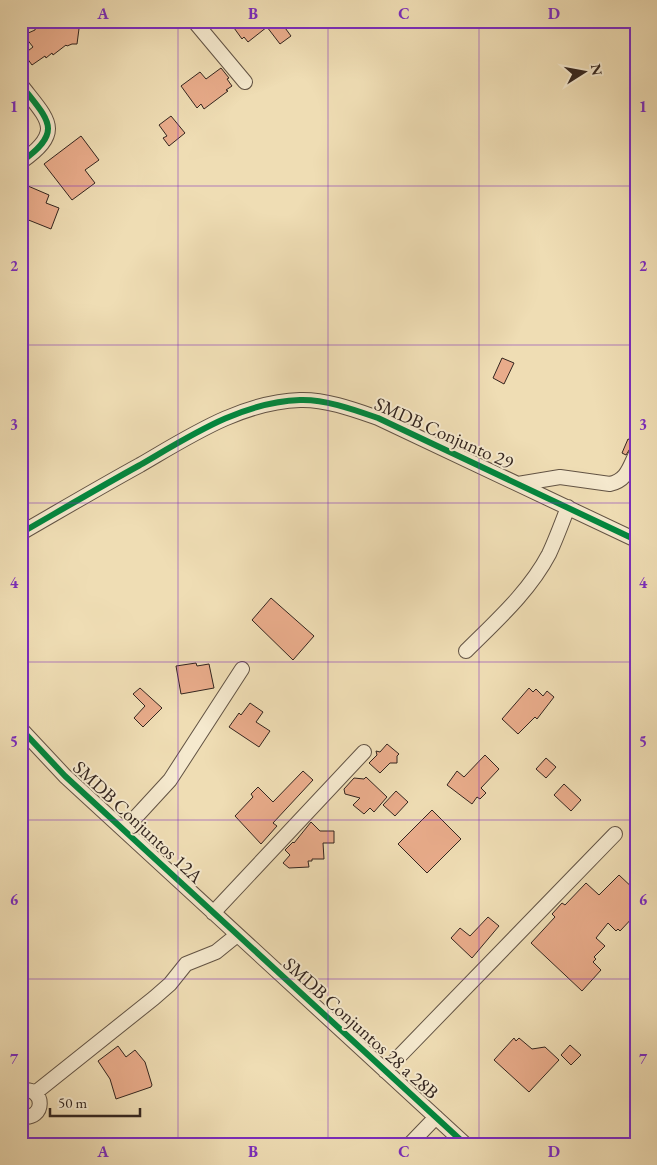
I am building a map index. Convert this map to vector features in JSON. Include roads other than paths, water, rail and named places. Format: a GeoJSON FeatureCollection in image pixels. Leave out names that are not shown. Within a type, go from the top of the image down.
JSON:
{"type":"FeatureCollection","features":[{"type":"Feature","properties":{"kind":"street"},"geometry":{"type":"LineString","coordinates":[[194,21],[245,82]]}},
{"type":"Feature","properties":{"kind":"street"},"geometry":{"type":"LineString","coordinates":[[21,86],[42,113],[49,126],[47,139],[21,162]]}},
{"type":"Feature","properties":{"kind":"street","name":"SMDB Conjunto 29"},"geometry":{"type":"LineString","coordinates":[[21,533],[193,434],[235,413],[268,403],[302,400],[344,406],[378,418],[636,540]]}},
{"type":"Feature","properties":{"kind":"street"},"geometry":{"type":"LineString","coordinates":[[518,484],[560,477],[610,484],[623,478],[636,454]]}},
{"type":"Feature","properties":{"kind":"street"},"geometry":{"type":"LineString","coordinates":[[466,650],[530,584],[548,554],[568,507]]}},
{"type":"Feature","properties":{"kind":"street"},"geometry":{"type":"LineString","coordinates":[[124,830],[170,780],[242,669]]}},
{"type":"Feature","properties":{"kind":"street","name":"SMDB Conjuntos 12A"},"geometry":{"type":"LineString","coordinates":[[21,730],[65,776],[237,935]]}},
{"type":"Feature","properties":{"kind":"street"},"geometry":{"type":"LineString","coordinates":[[213,913],[364,752]]}},
{"type":"Feature","properties":{"kind":"street"},"geometry":{"type":"LineString","coordinates":[[386,1071],[616,834]]}},
{"type":"Feature","properties":{"kind":"street"},"geometry":{"type":"LineString","coordinates":[[35,1093],[170,984],[186,964],[216,952],[237,935]]}},
{"type":"Feature","properties":{"kind":"street","name":"SMDB Conjuntos 28 a 28B"},"geometry":{"type":"LineString","coordinates":[[237,935],[465,1144]]}},
{"type":"Feature","properties":{"kind":"street"},"geometry":{"type":"LineString","coordinates":[[21,1091],[27,1090],[35,1093],[40,1101],[38,1110],[32,1116],[21,1116]]}},
{"type":"Feature","properties":{"kind":"street"},"geometry":{"type":"LineString","coordinates":[[410,1144],[436,1117]]}}]}
